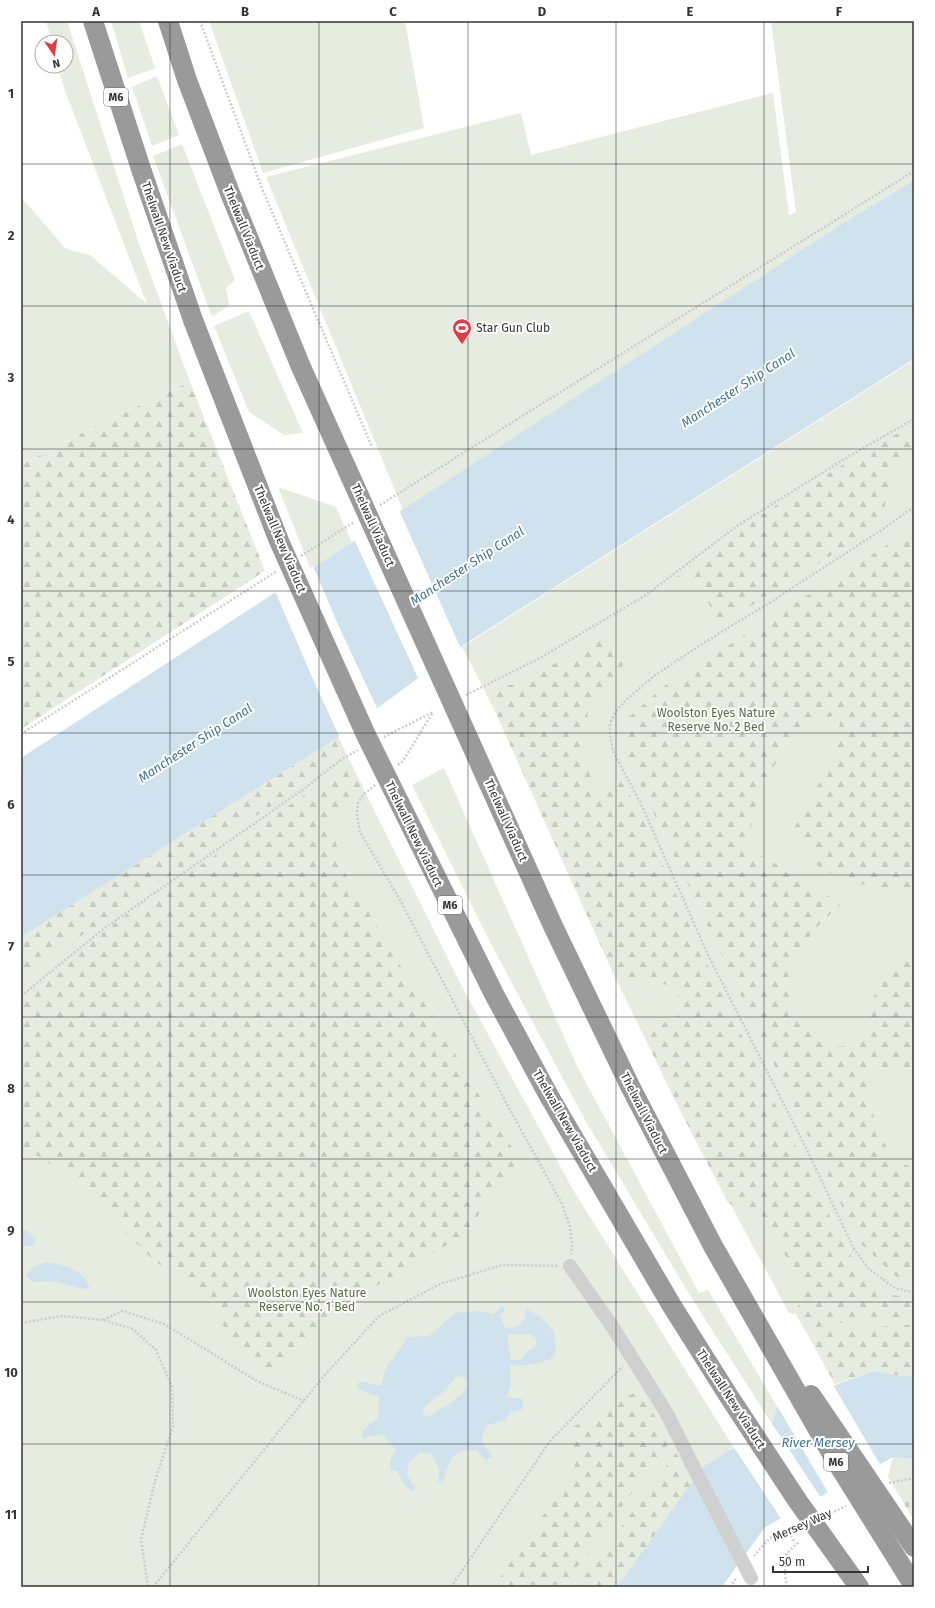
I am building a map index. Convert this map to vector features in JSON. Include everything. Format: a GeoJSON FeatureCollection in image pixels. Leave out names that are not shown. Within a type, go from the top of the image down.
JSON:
{"type":"FeatureCollection","features":[{"type":"Feature","properties":{"kind":"highway","name":"Thelwall New Viaduct"},"geometry":{"type":"LineString","coordinates":[[92,21],[123,119],[193,320],[268,511],[366,735],[406,819],[494,994],[549,1096],[672,1306],[793,1494],[859,1587]]}},
{"type":"Feature","properties":{"kind":"highway","name":"Thelwall Viaduct"},"geometry":{"type":"LineString","coordinates":[[168,21],[187,80],[227,186],[301,367],[553,926],[630,1086],[713,1246],[763,1336],[836,1461],[914,1586]]}},
{"type":"Feature","properties":{"kind":"highway","name":"M6"},"geometry":{"type":"LineString","coordinates":[[763,1336],[802,1381],[914,1547]]}},
{"type":"Feature","properties":{"kind":"lane"},"geometry":{"type":"LineString","coordinates":[[570,1266],[632,1357],[666,1412],[751,1578]]}},
{"type":"Feature","properties":{"kind":"path"},"geometry":{"type":"LineString","coordinates":[[200,21],[263,191],[372,447]]}},
{"type":"Feature","properties":{"kind":"path"},"geometry":{"type":"LineString","coordinates":[[376,508],[914,171]]}},
{"type":"Feature","properties":{"kind":"path"},"geometry":{"type":"LineString","coordinates":[[914,507],[883,529],[654,676],[627,699],[616,712],[610,723],[610,735],[613,751],[641,804],[708,956],[805,1146],[854,1249],[869,1268],[895,1288],[914,1293]]}},
{"type":"Feature","properties":{"kind":"path"},"geometry":{"type":"LineString","coordinates":[[296,559],[356,521]]}},
{"type":"Feature","properties":{"kind":"path"},"geometry":{"type":"LineString","coordinates":[[21,734],[283,568]]}},
{"type":"Feature","properties":{"kind":"path"},"geometry":{"type":"LineString","coordinates":[[397,766],[403,761],[433,712]]}},
{"type":"Feature","properties":{"kind":"path"},"geometry":{"type":"LineString","coordinates":[[153,1587],[323,1377],[379,1316],[440,1284],[502,1265],[570,1266],[572,1246],[570,1227],[562,1204],[510,1110],[400,900],[360,832],[357,817],[358,803],[363,795],[380,780]]}},
{"type":"Feature","properties":{"kind":"path"},"geometry":{"type":"LineString","coordinates":[[103,1320],[122,1311],[164,1324],[257,1381],[304,1402]]}},
{"type":"Feature","properties":{"kind":"path"},"geometry":{"type":"LineString","coordinates":[[21,1323],[60,1316],[103,1320],[133,1329],[156,1350],[172,1387],[173,1426],[156,1478],[141,1539],[148,1587]]}},
{"type":"Feature","properties":{"kind":"path"},"geometry":{"type":"LineString","coordinates":[[451,1587],[550,1441],[632,1357]]}},
{"type":"Feature","properties":{"kind":"path"},"geometry":{"type":"LineString","coordinates":[[886,1485],[893,1482],[914,1478]]}},
{"type":"Feature","properties":{"kind":"path","name":"Mersey Way"},"geometry":{"type":"LineString","coordinates":[[824,1517],[851,1503]]}},
{"type":"Feature","properties":{"kind":"path","name":"Mersey Way"},"geometry":{"type":"LineString","coordinates":[[752,1559],[773,1536],[803,1527]]}},
{"type":"Feature","properties":{"kind":"path"},"geometry":{"type":"LineString","coordinates":[[789,1532],[795,1543]]}},
{"type":"Feature","properties":{"kind":"path"},"geometry":{"type":"LineString","coordinates":[[787,1587],[785,1575],[786,1554],[795,1543],[800,1541]]}},
{"type":"Feature","properties":{"kind":"path"},"geometry":{"type":"LineString","coordinates":[[730,1587],[737,1577]]}},
{"type":"Feature","properties":{"kind":"green space"},"geometry":{"type":"Polygon","coordinates":[[[46,21],[67,21],[71,34],[50,34],[46,21]]]}},
{"type":"Feature","properties":{"kind":"green space"},"geometry":{"type":"Polygon","coordinates":[[[111,21],[139,21],[155,68],[128,78],[111,21]]]}},
{"type":"Feature","properties":{"kind":"green space"},"geometry":{"type":"Polygon","coordinates":[[[209,21],[405,21],[424,128],[263,173],[209,21]]]}},
{"type":"Feature","properties":{"kind":"green space","name":"Star Gun Club"},"geometry":{"type":"Polygon","coordinates":[[[771,21],[914,21],[914,180],[840,225],[403,510],[266,177],[521,113],[531,155],[773,93],[789,215],[796,212],[771,21]]]}},
{"type":"Feature","properties":{"kind":"green space"},"geometry":{"type":"Polygon","coordinates":[[[74,43],[138,241],[190,382],[101,423],[21,465],[21,197],[66,249],[90,255],[147,304],[64,88],[60,74],[74,74],[74,43]]]}},
{"type":"Feature","properties":{"kind":"green space"},"geometry":{"type":"Polygon","coordinates":[[[157,76],[179,135],[152,146],[132,87],[157,76]]]}},
{"type":"Feature","properties":{"kind":"green space"},"geometry":{"type":"Polygon","coordinates":[[[182,144],[235,280],[226,288],[229,305],[212,317],[153,156],[182,144]]]}},
{"type":"Feature","properties":{"kind":"green space"},"geometry":{"type":"Polygon","coordinates":[[[249,311],[303,433],[284,435],[249,412],[214,326],[249,311]]]}},
{"type":"Feature","properties":{"kind":"green space","name":"Woolston Eyes Nature Reserve No. 2 Bed"},"geometry":{"type":"Polygon","coordinates":[[[914,360],[914,1375],[874,1371],[835,1384],[796,1314],[789,1313],[684,1118],[615,977],[493,707],[462,647],[914,360]]]}},
{"type":"Feature","properties":{"kind":"green space"},"geometry":{"type":"Polygon","coordinates":[[[190,382],[265,571],[21,729],[21,465],[101,423],[190,382]]]}},
{"type":"Feature","properties":{"kind":"green space"},"geometry":{"type":"Polygon","coordinates":[[[914,424],[914,443],[895,470],[879,525],[719,626],[700,584],[676,577],[727,539],[791,495],[914,424]]]}},
{"type":"Feature","properties":{"kind":"green space"},"geometry":{"type":"Polygon","coordinates":[[[278,487],[336,507],[352,543],[311,570],[278,487]]]}},
{"type":"Feature","properties":{"kind":"green space"},"geometry":{"type":"Polygon","coordinates":[[[914,528],[914,891],[903,893],[861,884],[821,870],[793,830],[836,752],[841,713],[799,727],[759,789],[747,848],[796,875],[841,904],[813,931],[788,971],[795,1014],[840,1047],[867,1039],[865,1011],[898,957],[914,943],[914,1088],[892,1065],[872,1073],[864,1092],[890,1156],[914,1169],[914,1283],[900,1280],[859,1242],[626,755],[629,717],[667,684],[914,528]]]}},
{"type":"Feature","properties":{"kind":"green space"},"geometry":{"type":"Polygon","coordinates":[[[602,639],[627,658],[611,685],[588,712],[581,743],[590,776],[593,802],[607,792],[618,777],[637,806],[704,958],[846,1249],[862,1271],[894,1295],[914,1299],[914,1317],[831,1324],[806,1331],[796,1314],[803,1287],[761,1213],[728,1203],[643,1034],[682,1013],[676,986],[615,977],[493,707],[496,685],[513,685],[602,639]]]}},
{"type":"Feature","properties":{"kind":"green space","name":"Woolston Eyes Nature Reserve No. 1 Bed"},"geometry":{"type":"Polygon","coordinates":[[[338,737],[460,983],[575,1193],[734,1448],[703,1468],[617,1587],[21,1587],[21,937],[338,737]]]}},
{"type":"Feature","properties":{"kind":"green space"},"geometry":{"type":"Polygon","coordinates":[[[338,737],[345,751],[290,794],[242,825],[199,857],[167,877],[95,927],[21,973],[21,937],[338,737]]]}},
{"type":"Feature","properties":{"kind":"green space"},"geometry":{"type":"Polygon","coordinates":[[[351,764],[362,785],[346,806],[331,821],[342,868],[408,978],[437,1022],[498,1128],[520,1158],[464,1235],[357,1297],[320,1332],[267,1376],[234,1345],[209,1300],[152,1259],[76,1181],[38,1156],[21,1150],[21,1005],[111,925],[351,764]]]}},
{"type":"Feature","properties":{"kind":"green space"},"geometry":{"type":"Polygon","coordinates":[[[444,768],[577,1066],[699,1293],[708,1290],[777,1406],[772,1424],[691,1297],[585,1120],[490,942],[412,785],[444,768]]]}},
{"type":"Feature","properties":{"kind":"green space"},"geometry":{"type":"Polygon","coordinates":[[[914,1325],[914,1375],[902,1376],[874,1371],[835,1384],[810,1338],[833,1330],[914,1325]]]}},
{"type":"Feature","properties":{"kind":"green space"},"geometry":{"type":"Polygon","coordinates":[[[639,1390],[670,1442],[562,1587],[493,1587],[575,1470],[573,1427],[639,1390]]]}},
{"type":"Feature","properties":{"kind":"green space"},"geometry":{"type":"Polygon","coordinates":[[[676,1453],[694,1480],[617,1587],[577,1587],[676,1453]]]}},
{"type":"Feature","properties":{"kind":"green space"},"geometry":{"type":"Polygon","coordinates":[[[893,1457],[914,1459],[914,1493],[896,1490],[888,1477],[893,1457]]]}},
{"type":"Feature","properties":{"kind":"green space"},"geometry":{"type":"Polygon","coordinates":[[[896,1490],[914,1493],[914,1521],[896,1490]]]}},
{"type":"Feature","properties":{"kind":"water","name":"Manchester Ship Canal"},"geometry":{"type":"Polygon","coordinates":[[[914,180],[914,359],[462,646],[338,737],[21,937],[21,758],[840,225],[914,180]]]}},
{"type":"Feature","properties":{"kind":"water"},"geometry":{"type":"Polygon","coordinates":[[[21,1229],[27,1231],[36,1239],[34,1245],[21,1247],[21,1229]]]}},
{"type":"Feature","properties":{"kind":"water"},"geometry":{"type":"Polygon","coordinates":[[[47,1262],[79,1272],[87,1282],[90,1289],[78,1288],[57,1281],[32,1282],[26,1275],[33,1267],[47,1262]]]}},
{"type":"Feature","properties":{"kind":"water"},"geometry":{"type":"Polygon","coordinates":[[[502,1306],[505,1310],[500,1316],[505,1328],[517,1327],[524,1319],[526,1308],[541,1318],[554,1331],[556,1350],[553,1358],[532,1364],[510,1365],[511,1386],[506,1397],[523,1399],[523,1409],[511,1412],[505,1420],[488,1425],[481,1437],[485,1447],[493,1457],[485,1460],[477,1450],[468,1450],[456,1454],[449,1462],[443,1483],[438,1482],[439,1469],[432,1454],[420,1452],[409,1462],[407,1475],[416,1489],[411,1491],[404,1484],[397,1471],[391,1470],[390,1460],[396,1450],[382,1434],[363,1438],[362,1432],[378,1418],[379,1397],[358,1389],[359,1381],[381,1386],[385,1370],[408,1337],[429,1336],[455,1313],[476,1311],[494,1314],[502,1306]],[[510,1334],[507,1336],[511,1360],[521,1360],[527,1351],[533,1349],[536,1345],[536,1339],[530,1334],[510,1334]],[[457,1376],[446,1389],[424,1408],[422,1411],[426,1417],[448,1404],[464,1391],[467,1381],[463,1377],[457,1376]]]}},
{"type":"Feature","properties":{"kind":"water","name":"River Mersey"},"geometry":{"type":"Polygon","coordinates":[[[874,1371],[902,1376],[914,1375],[914,1459],[893,1457],[765,1527],[722,1587],[617,1587],[703,1467],[772,1424],[777,1406],[874,1371]]]}},
{"type":"Feature","properties":{"kind":"pier"},"geometry":{"type":"Polygon","coordinates":[[[399,510],[461,649],[419,680],[354,539],[399,510]]]}},
{"type":"Feature","properties":{"kind":"pier"},"geometry":{"type":"Polygon","coordinates":[[[313,566],[340,629],[378,710],[340,738],[275,591],[313,566]]]}},
{"type":"Feature","properties":{"kind":"pier"},"geometry":{"type":"Polygon","coordinates":[[[832,1383],[881,1466],[829,1494],[776,1404],[832,1383]]]}},
{"type":"Feature","properties":{"kind":"pier"},"geometry":{"type":"Polygon","coordinates":[[[771,1422],[821,1498],[782,1520],[733,1446],[771,1422]]]}},
{"type":"Feature","properties":{"kind":"place","name":"Star Gun Club"},"geometry":{"type":"Point","coordinates":[462,345]}}]}
